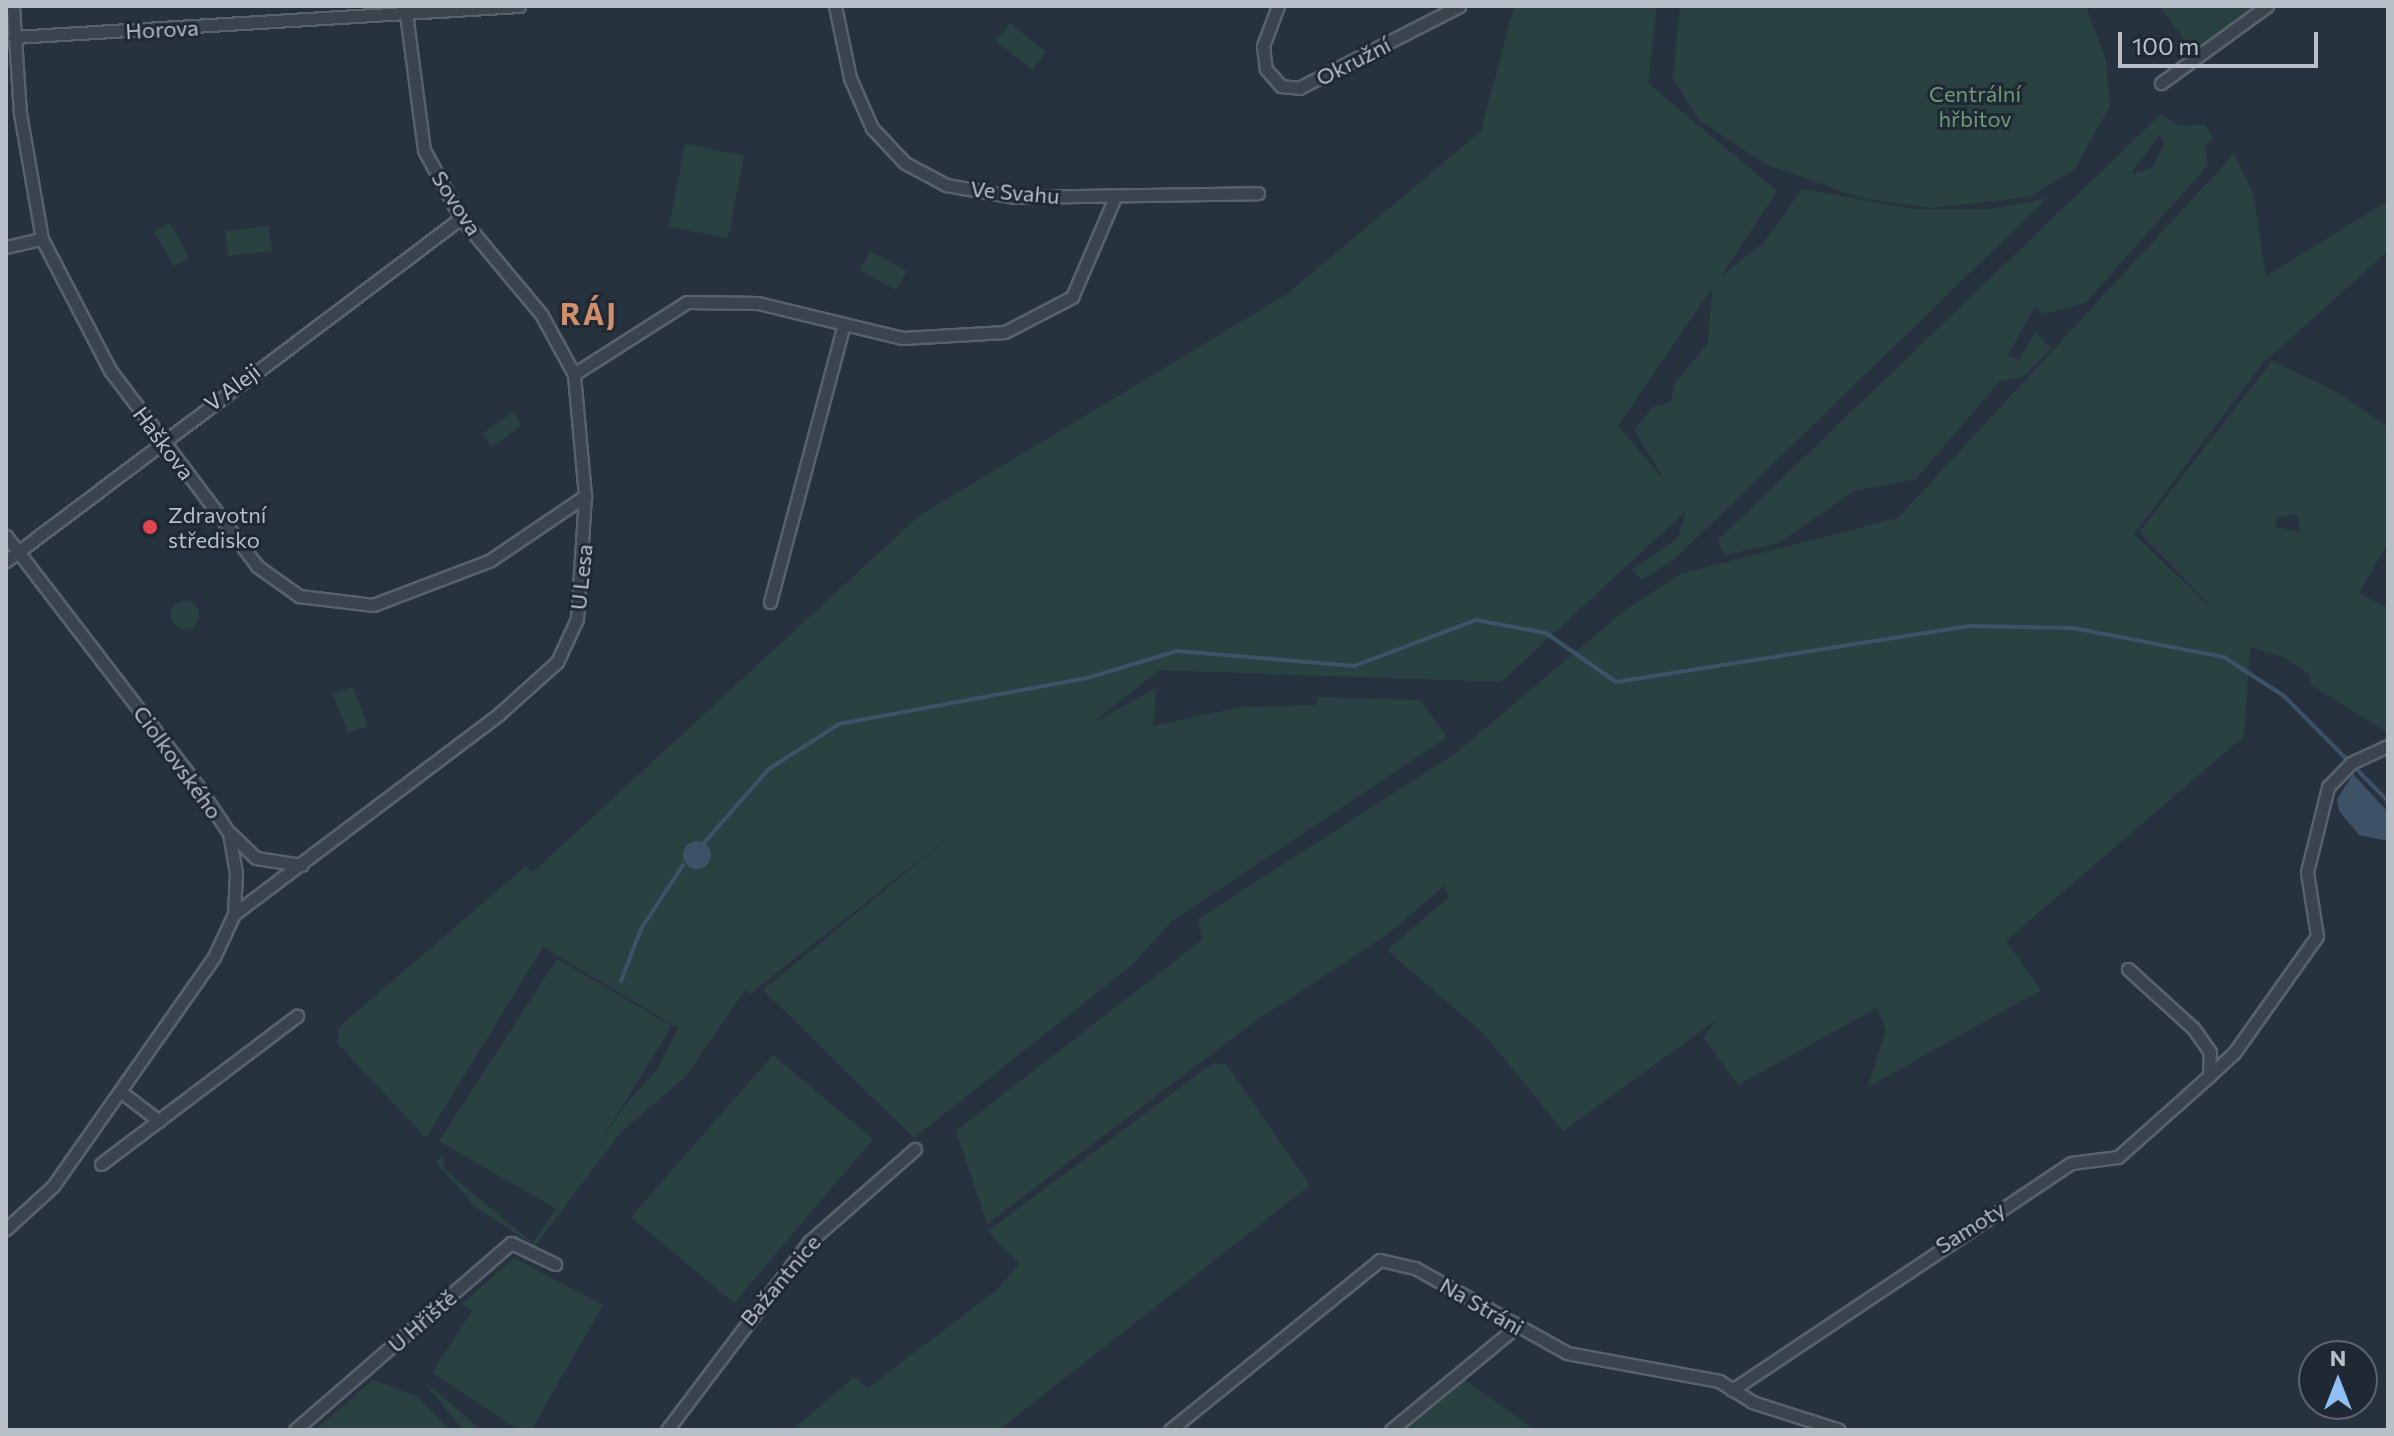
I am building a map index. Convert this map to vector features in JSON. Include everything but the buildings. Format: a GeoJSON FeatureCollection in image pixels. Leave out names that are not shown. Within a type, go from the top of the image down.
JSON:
{"type":"FeatureCollection","features":[{"type":"Feature","properties":{"kind":"street","name":"Haškova"},"geometry":{"type":"LineString","coordinates":[[13,6],[14,37],[42,239],[78,320],[161,440],[257,566],[299,596],[332,605],[373,605],[424,592],[489,561],[585,496]]}},
{"type":"Feature","properties":{"kind":"street","name":"Horova"},"geometry":{"type":"LineString","coordinates":[[14,37],[519,6]]}},
{"type":"Feature","properties":{"kind":"street","name":"Ve Svahu"},"geometry":{"type":"LineString","coordinates":[[835,6],[861,106],[905,163],[970,190],[1068,197],[1258,193]]}},
{"type":"Feature","properties":{"kind":"street","name":"Okružní"},"geometry":{"type":"LineString","coordinates":[[1278,6],[1263,46],[1266,69],[1281,86],[1299,88],[1459,6]]}},
{"type":"Feature","properties":{"kind":"street"},"geometry":{"type":"LineString","coordinates":[[2161,83],[2267,6]]}},
{"type":"Feature","properties":{"kind":"street","name":"Sovova"},"geometry":{"type":"LineString","coordinates":[[405,11],[424,150],[461,218],[541,314],[574,374]]}},
{"type":"Feature","properties":{"kind":"street"},"geometry":{"type":"LineString","coordinates":[[574,374],[687,302],[758,303],[843,328],[962,338],[1005,332],[1049,315],[1091,266],[1115,197]]}},
{"type":"Feature","properties":{"kind":"street","name":"V Aleji"},"geometry":{"type":"LineString","coordinates":[[6,561],[161,440],[461,218]]}},
{"type":"Feature","properties":{"kind":"street"},"geometry":{"type":"LineString","coordinates":[[6,247],[42,239]]}},
{"type":"Feature","properties":{"kind":"street"},"geometry":{"type":"LineString","coordinates":[[770,602],[843,328]]}},
{"type":"Feature","properties":{"kind":"street","name":"U Lesa"},"geometry":{"type":"LineString","coordinates":[[234,914],[323,848],[557,662],[577,619],[585,496],[574,374]]}},
{"type":"Feature","properties":{"kind":"street","name":"Ciolkovského"},"geometry":{"type":"LineString","coordinates":[[6,536],[229,833],[234,914],[214,957],[53,1186],[6,1229]]}},
{"type":"Feature","properties":{"kind":"street","name":"Samoty"},"geometry":{"type":"LineString","coordinates":[[1732,1390],[2071,1163],[2118,1157],[2234,1053],[2317,936],[2307,872],[2328,787],[2351,763],[2388,746]]}},
{"type":"Feature","properties":{"kind":"street"},"geometry":{"type":"LineString","coordinates":[[229,833],[256,858],[301,865]]}},
{"type":"Feature","properties":{"kind":"street"},"geometry":{"type":"LineString","coordinates":[[2128,969],[2193,1028],[2210,1052],[2209,1076]]}},
{"type":"Feature","properties":{"kind":"street"},"geometry":{"type":"LineString","coordinates":[[101,1164],[297,1016]]}},
{"type":"Feature","properties":{"kind":"street"},"geometry":{"type":"LineString","coordinates":[[120,1091],[159,1121]]}},
{"type":"Feature","properties":{"kind":"street","name":"Bažantnice"},"geometry":{"type":"LineString","coordinates":[[667,1430],[809,1242],[915,1149]]}},
{"type":"Feature","properties":{"kind":"street","name":"U Hřiště"},"geometry":{"type":"LineString","coordinates":[[295,1430],[511,1243],[555,1264]]}},
{"type":"Feature","properties":{"kind":"street","name":"Na Stráni"},"geometry":{"type":"LineString","coordinates":[[1170,1430],[1380,1260],[1415,1268],[1567,1353],[1719,1381],[1732,1390],[1839,1430]]}},
{"type":"Feature","properties":{"kind":"street"},"geometry":{"type":"LineString","coordinates":[[1391,1430],[1517,1326]]}},
{"type":"Feature","properties":{"kind":"green space"},"geometry":{"type":"Polygon","coordinates":[[[1514,6],[1657,6],[1648,83],[1777,191],[1721,276],[1764,242],[1802,189],[1913,209],[1991,209],[2047,198],[1677,557],[1642,580],[1632,570],[1678,538],[1686,511],[1501,682],[1159,670],[1091,724],[1156,688],[1153,726],[1240,707],[1317,705],[1316,697],[1420,700],[1447,737],[1172,921],[1132,965],[914,1138],[763,990],[959,829],[750,994],[745,990],[686,1076],[620,1133],[535,1246],[475,1207],[436,1162],[443,1156],[445,1170],[533,1243],[626,1104],[658,1069],[678,1028],[543,947],[426,1138],[337,1043],[339,1027],[526,866],[533,872],[919,516],[1287,294],[1481,131],[1514,6]],[[1712,288],[1618,426],[1665,481],[1634,429],[1653,407],[1671,402],[1674,384],[1708,343],[1712,288]]]}},
{"type":"Feature","properties":{"kind":"green space","name":"Centrální hřbitov"},"geometry":{"type":"Polygon","coordinates":[[[1680,6],[2086,6],[2106,61],[2110,106],[2075,169],[2029,197],[1932,208],[1861,198],[1765,164],[1699,120],[1673,79],[1680,6]]]}},
{"type":"Feature","properties":{"kind":"green space"},"geometry":{"type":"Polygon","coordinates":[[[2159,6],[2254,6],[2193,51],[2159,6]]]}},
{"type":"Feature","properties":{"kind":"green space"},"geometry":{"type":"Polygon","coordinates":[[[1010,23],[1046,52],[1032,70],[996,41],[1010,23]]]}},
{"type":"Feature","properties":{"kind":"green space"},"geometry":{"type":"Polygon","coordinates":[[[2161,114],[2180,126],[2205,125],[2213,139],[2205,147],[2208,165],[2086,302],[2046,314],[2034,307],[2008,355],[2019,360],[2036,332],[2051,349],[2023,377],[2000,381],[1916,479],[1854,491],[1779,543],[1724,555],[1718,540],[2161,114]],[[2159,135],[2131,174],[2152,168],[2164,144],[2159,135]]]}},
{"type":"Feature","properties":{"kind":"green space"},"geometry":{"type":"Polygon","coordinates":[[[685,144],[744,156],[728,238],[669,227],[685,144]]]}},
{"type":"Feature","properties":{"kind":"green space"},"geometry":{"type":"Polygon","coordinates":[[[2234,154],[2253,192],[2266,276],[2388,201],[2388,251],[2262,364],[2134,534],[2225,621],[2139,532],[2272,361],[2337,392],[2388,427],[2388,543],[2359,593],[2388,608],[2388,733],[2311,685],[2310,675],[2285,658],[2250,647],[2244,736],[2006,941],[2041,990],[1868,1087],[1886,1030],[1877,1008],[1738,1085],[1703,1037],[1719,1018],[1563,1131],[1485,1035],[1387,950],[1449,897],[1444,886],[1388,934],[1257,1020],[987,1224],[956,1131],[1202,940],[1198,919],[1456,753],[1624,611],[1680,574],[1898,518],[2234,154]],[[2297,514],[2276,518],[2276,527],[2301,532],[2297,514]]]}},
{"type":"Feature","properties":{"kind":"green space"},"geometry":{"type":"Polygon","coordinates":[[[170,223],[189,258],[174,266],[154,232],[170,223]]]}},
{"type":"Feature","properties":{"kind":"green space"},"geometry":{"type":"Polygon","coordinates":[[[269,226],[272,251],[228,256],[225,231],[269,226]]]}},
{"type":"Feature","properties":{"kind":"green space"},"geometry":{"type":"Polygon","coordinates":[[[870,251],[907,271],[896,290],[860,270],[870,251]]]}},
{"type":"Feature","properties":{"kind":"green space"},"geometry":{"type":"Polygon","coordinates":[[[513,412],[522,425],[492,447],[482,434],[513,412]]]}},
{"type":"Feature","properties":{"kind":"green space"},"geometry":{"type":"Polygon","coordinates":[[[185,601],[195,605],[199,615],[195,625],[185,629],[175,625],[171,615],[175,605],[185,601]]]}},
{"type":"Feature","properties":{"kind":"green space"},"geometry":{"type":"Polygon","coordinates":[[[353,687],[368,726],[348,733],[333,694],[353,687]]]}},
{"type":"Feature","properties":{"kind":"green space"},"geometry":{"type":"Polygon","coordinates":[[[557,959],[672,1026],[558,1210],[439,1141],[557,959]]]}},
{"type":"Feature","properties":{"kind":"green space"},"geometry":{"type":"Polygon","coordinates":[[[773,1055],[873,1139],[734,1303],[631,1217],[773,1055]]]}},
{"type":"Feature","properties":{"kind":"green space"},"geometry":{"type":"Polygon","coordinates":[[[1213,1063],[1226,1064],[1310,1185],[999,1430],[792,1430],[854,1377],[868,1388],[998,1289],[1019,1264],[988,1231],[1213,1063]]]}},
{"type":"Feature","properties":{"kind":"green space"},"geometry":{"type":"Polygon","coordinates":[[[514,1258],[603,1305],[531,1430],[519,1430],[432,1373],[472,1311],[462,1304],[514,1258]]]}},
{"type":"Feature","properties":{"kind":"green space"},"geometry":{"type":"Polygon","coordinates":[[[1462,1378],[1535,1430],[1400,1430],[1462,1378]]]}},
{"type":"Feature","properties":{"kind":"green space"},"geometry":{"type":"Polygon","coordinates":[[[373,1380],[418,1397],[451,1430],[315,1430],[373,1380]]]}},
{"type":"Feature","properties":{"kind":"green space"},"geometry":{"type":"Polygon","coordinates":[[[424,1382],[449,1402],[481,1430],[463,1430],[424,1382]]]}},
{"type":"Feature","properties":{"kind":"water"},"geometry":{"type":"Polygon","coordinates":[[[2353,774],[2388,812],[2388,841],[2359,835],[2339,811],[2337,799],[2353,774]]]}},
{"type":"Feature","properties":{"kind":"water"},"geometry":{"type":"Polygon","coordinates":[[[697,841],[707,845],[711,855],[707,865],[697,869],[687,865],[683,855],[687,845],[697,841]]]}},
{"type":"Feature","properties":{"kind":"waterway"},"geometry":{"type":"LineString","coordinates":[[703,844],[769,769],[839,724],[1087,678],[1177,651],[1354,666],[1476,620],[1546,633],[1616,682],[1968,626],[2073,628],[2224,657],[2284,696],[2388,801]]}},
{"type":"Feature","properties":{"kind":"waterway"},"geometry":{"type":"LineString","coordinates":[[621,981],[641,929],[683,865]]}},
{"type":"Feature","properties":{"kind":"place","name":"Zdravotní středisko"},"geometry":{"type":"Point","coordinates":[150,527]}},
{"type":"Feature","properties":{"kind":"district","name":"RÁJ"},"geometry":{"type":"Point","coordinates":[589,313]}}]}
